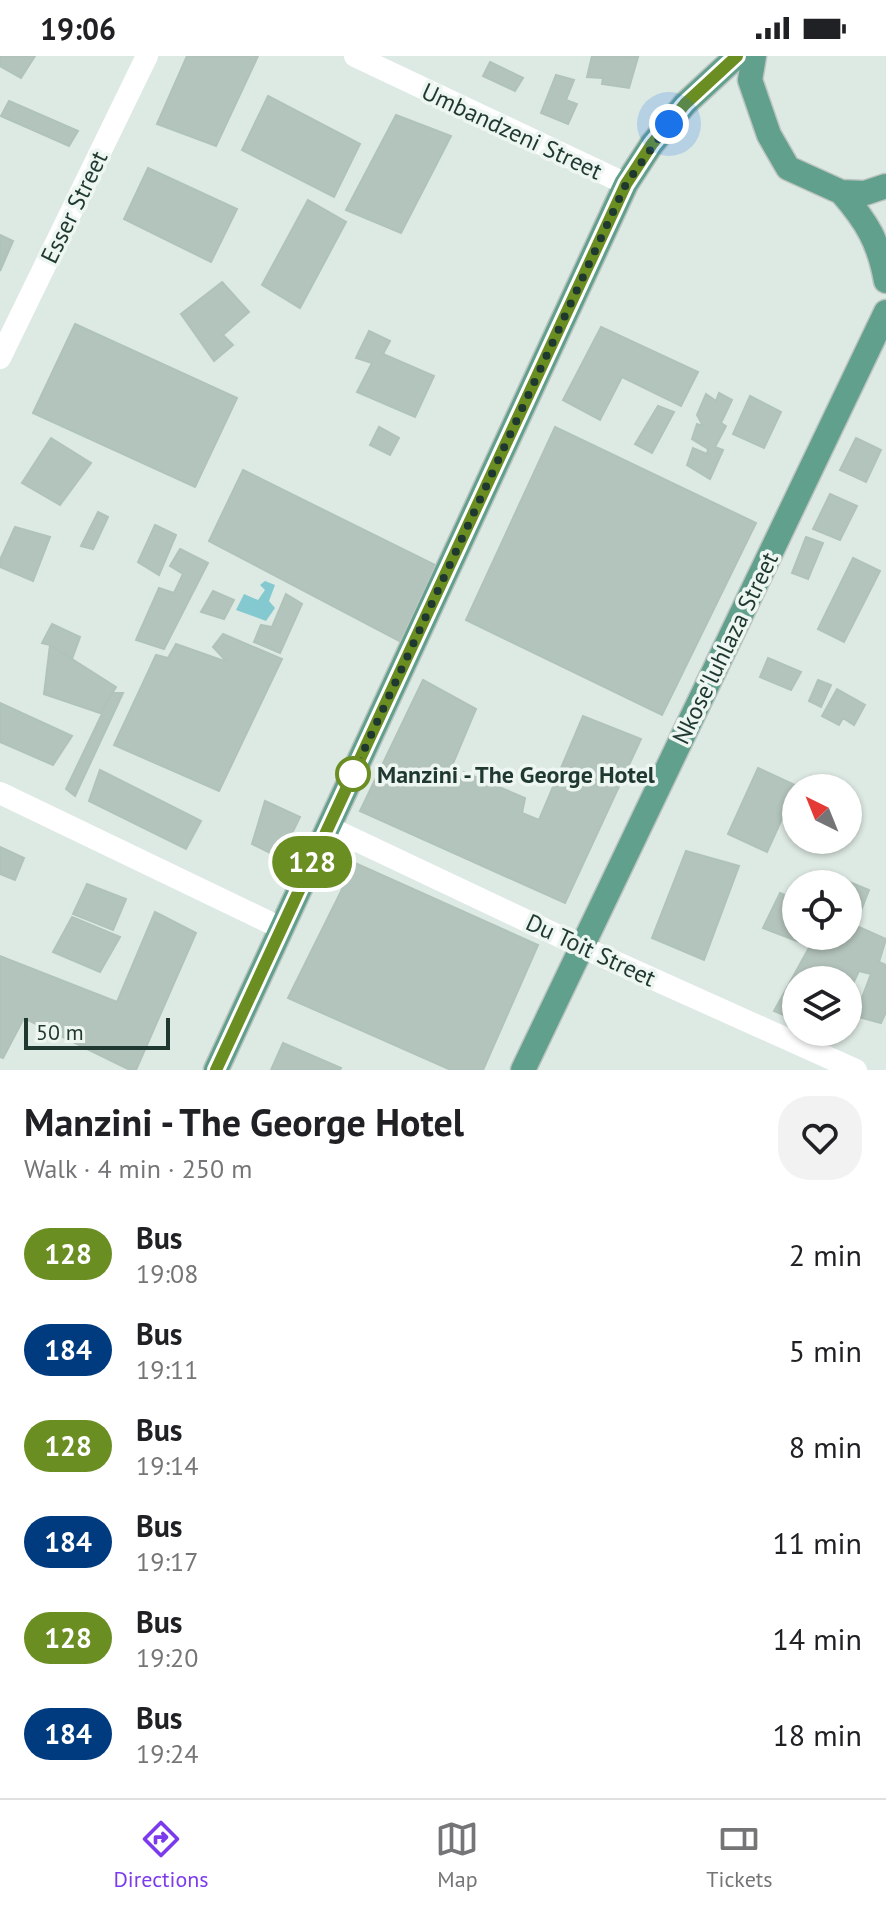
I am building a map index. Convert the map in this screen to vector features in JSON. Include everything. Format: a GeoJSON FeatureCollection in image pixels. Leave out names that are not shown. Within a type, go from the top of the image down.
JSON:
{"type":"FeatureCollection","features":[{"type":"Feature","properties":{"kind":"main road"},"geometry":{"type":"LineString","coordinates":[[216,1070],[626,184],[652,144],[685,104],[737,56]]}},
{"type":"Feature","properties":{"kind":"main road"},"geometry":{"type":"LineString","coordinates":[[754,56],[750,80],[769,135],[788,168],[841,192],[865,193],[886,186]]}},
{"type":"Feature","properties":{"kind":"main road"},"geometry":{"type":"LineString","coordinates":[[841,192],[862,216],[876,241],[886,281]]}},
{"type":"Feature","properties":{"kind":"main road","name":"Nkose'luhlaza Street"},"geometry":{"type":"LineString","coordinates":[[523,1070],[886,312]]}},
{"type":"Feature","properties":{"kind":"street","name":"Esser Street"},"geometry":{"type":"LineString","coordinates":[[0,358],[147,56]]}},
{"type":"Feature","properties":{"kind":"street","name":"Umbandzeni Street"},"geometry":{"type":"LineString","coordinates":[[355,56],[626,184]]}},
{"type":"Feature","properties":{"kind":"street"},"geometry":{"type":"LineString","coordinates":[[0,793],[281,928]]}},
{"type":"Feature","properties":{"kind":"street","name":"Du Toit Street"},"geometry":{"type":"LineString","coordinates":[[328,827],[582,947],[856,1070]]}},
{"type":"Feature","properties":{"kind":"water"},"geometry":{"type":"Polygon","coordinates":[[[265,581],[275,585],[269,601],[275,608],[266,621],[236,610],[244,594],[258,600],[265,590],[260,585],[265,581]]]}},
{"type":"Feature","properties":{"kind":"building"},"geometry":{"type":"Polygon","coordinates":[[[0,56],[35,56],[21,78],[0,66],[0,56]]]}},
{"type":"Feature","properties":{"kind":"building"},"geometry":{"type":"Polygon","coordinates":[[[187,56],[258,56],[216,146],[157,124],[187,56]]]}},
{"type":"Feature","properties":{"kind":"building"},"geometry":{"type":"Polygon","coordinates":[[[592,56],[638,57],[629,88],[602,84],[603,78],[587,77],[592,56]]]}},
{"type":"Feature","properties":{"kind":"building"},"geometry":{"type":"Polygon","coordinates":[[[490,62],[523,78],[515,91],[483,76],[490,62]]]}},
{"type":"Feature","properties":{"kind":"building"},"geometry":{"type":"Polygon","coordinates":[[[556,75],[574,80],[566,100],[577,104],[568,124],[541,113],[556,75]]]}},
{"type":"Feature","properties":{"kind":"building"},"geometry":{"type":"Polygon","coordinates":[[[268,96],[360,144],[334,197],[242,150],[268,96]]]}},
{"type":"Feature","properties":{"kind":"building"},"geometry":{"type":"Polygon","coordinates":[[[9,101],[78,131],[69,146],[1,116],[9,101]]]}},
{"type":"Feature","properties":{"kind":"building"},"geometry":{"type":"Polygon","coordinates":[[[396,115],[451,136],[401,233],[346,210],[396,115]]]}},
{"type":"Feature","properties":{"kind":"building"},"geometry":{"type":"Polygon","coordinates":[[[148,168],[237,209],[211,262],[124,219],[148,168]]]}},
{"type":"Feature","properties":{"kind":"building"},"geometry":{"type":"Polygon","coordinates":[[[308,200],[346,222],[300,308],[262,285],[308,200]]]}},
{"type":"Feature","properties":{"kind":"building"},"geometry":{"type":"Polygon","coordinates":[[[0,235],[13,241],[0,271],[0,235]]]}},
{"type":"Feature","properties":{"kind":"building"},"geometry":{"type":"Polygon","coordinates":[[[222,282],[249,312],[223,335],[233,345],[214,361],[181,314],[222,282]]]}},
{"type":"Feature","properties":{"kind":"building"},"geometry":{"type":"Polygon","coordinates":[[[75,324],[237,398],[195,487],[33,413],[75,324]]]}},
{"type":"Feature","properties":{"kind":"building"},"geometry":{"type":"Polygon","coordinates":[[[601,327],[698,372],[681,406],[622,377],[600,420],[563,400],[601,327]]]}},
{"type":"Feature","properties":{"kind":"building"},"geometry":{"type":"Polygon","coordinates":[[[369,331],[390,341],[383,354],[434,376],[415,417],[357,392],[372,363],[356,358],[369,331]]]}},
{"type":"Feature","properties":{"kind":"building"},"geometry":{"type":"Polygon","coordinates":[[[719,393],[732,400],[721,423],[726,426],[715,447],[723,450],[710,479],[687,465],[693,448],[707,454],[708,449],[692,439],[697,424],[703,426],[697,415],[706,394],[716,401],[719,393]]]}},
{"type":"Feature","properties":{"kind":"building"},"geometry":{"type":"Polygon","coordinates":[[[750,396],[781,412],[764,448],[733,434],[750,396]]]}},
{"type":"Feature","properties":{"kind":"building"},"geometry":{"type":"Polygon","coordinates":[[[658,406],[674,412],[652,453],[635,444],[658,406]]]}},
{"type":"Feature","properties":{"kind":"building"},"geometry":{"type":"Polygon","coordinates":[[[379,427],[399,438],[390,455],[370,445],[379,427]]]}},
{"type":"Feature","properties":{"kind":"building"},"geometry":{"type":"Polygon","coordinates":[[[555,427],[756,523],[662,715],[466,620],[555,427]]]}},
{"type":"Feature","properties":{"kind":"building"},"geometry":{"type":"Polygon","coordinates":[[[51,438],[91,463],[60,505],[22,483],[51,438]]]}},
{"type":"Feature","properties":{"kind":"building"},"geometry":{"type":"Polygon","coordinates":[[[856,438],[881,450],[866,482],[840,470],[856,438]]]}},
{"type":"Feature","properties":{"kind":"building"},"geometry":{"type":"Polygon","coordinates":[[[243,470],[437,566],[401,642],[209,541],[243,470]]]}},
{"type":"Feature","properties":{"kind":"building"},"geometry":{"type":"Polygon","coordinates":[[[830,494],[857,506],[840,540],[813,529],[830,494]]]}},
{"type":"Feature","properties":{"kind":"building"},"geometry":{"type":"Polygon","coordinates":[[[98,512],[108,517],[93,549],[81,546],[98,512]]]}},
{"type":"Feature","properties":{"kind":"building"},"geometry":{"type":"Polygon","coordinates":[[[155,525],[176,535],[159,575],[138,562],[155,525]]]}},
{"type":"Feature","properties":{"kind":"building"},"geometry":{"type":"Polygon","coordinates":[[[15,527],[50,537],[33,581],[0,567],[0,560],[15,527]]]}},
{"type":"Feature","properties":{"kind":"building"},"geometry":{"type":"Polygon","coordinates":[[[806,537],[823,543],[808,579],[792,573],[806,537]]]}},
{"type":"Feature","properties":{"kind":"building"},"geometry":{"type":"Polygon","coordinates":[[[180,549],[208,563],[164,649],[136,640],[159,588],[174,593],[183,574],[170,566],[180,549]]]}},
{"type":"Feature","properties":{"kind":"building"},"geometry":{"type":"Polygon","coordinates":[[[853,558],[880,571],[844,642],[818,629],[853,558]]]}},
{"type":"Feature","properties":{"kind":"building"},"geometry":{"type":"Polygon","coordinates":[[[213,591],[234,600],[224,619],[201,612],[213,591]]]}},
{"type":"Feature","properties":{"kind":"building"},"geometry":{"type":"Polygon","coordinates":[[[286,594],[302,604],[280,653],[254,642],[261,625],[272,627],[286,594]]]}},
{"type":"Feature","properties":{"kind":"building"},"geometry":{"type":"Polygon","coordinates":[[[52,624],[80,637],[72,659],[42,643],[52,624]]]}},
{"type":"Feature","properties":{"kind":"building"},"geometry":{"type":"Polygon","coordinates":[[[223,634],[282,659],[219,791],[114,745],[156,655],[168,658],[176,644],[227,662],[213,647],[223,634]]]}},
{"type":"Feature","properties":{"kind":"building"},"geometry":{"type":"Polygon","coordinates":[[[50,645],[116,687],[100,713],[44,694],[50,645]]]}},
{"type":"Feature","properties":{"kind":"building"},"geometry":{"type":"Polygon","coordinates":[[[768,658],[801,672],[791,690],[760,677],[768,658]]]}},
{"type":"Feature","properties":{"kind":"building"},"geometry":{"type":"Polygon","coordinates":[[[423,680],[476,709],[446,780],[459,785],[464,772],[525,798],[522,813],[539,820],[583,716],[641,739],[565,903],[360,811],[423,680]]]}},
{"type":"Feature","properties":{"kind":"building"},"geometry":{"type":"Polygon","coordinates":[[[818,680],[831,685],[821,707],[809,701],[818,680]]]}},
{"type":"Feature","properties":{"kind":"building"},"geometry":{"type":"Polygon","coordinates":[[[837,689],[865,705],[854,725],[843,718],[839,725],[822,716],[837,689]]]}},
{"type":"Feature","properties":{"kind":"building"},"geometry":{"type":"Polygon","coordinates":[[[112,693],[123,693],[75,796],[66,789],[112,693]]]}},
{"type":"Feature","properties":{"kind":"building"},"geometry":{"type":"Polygon","coordinates":[[[0,703],[72,736],[53,765],[0,742],[0,703]]]}},
{"type":"Feature","properties":{"kind":"building"},"geometry":{"type":"Polygon","coordinates":[[[758,768],[782,779],[782,819],[767,852],[728,834],[758,768]]]}},
{"type":"Feature","properties":{"kind":"building"},"geometry":{"type":"Polygon","coordinates":[[[100,770],[201,821],[186,849],[89,801],[100,770]]]}},
{"type":"Feature","properties":{"kind":"building"},"geometry":{"type":"Polygon","coordinates":[[[265,801],[300,817],[280,858],[252,844],[265,801]]]}},
{"type":"Feature","properties":{"kind":"building"},"geometry":{"type":"Polygon","coordinates":[[[0,847],[24,858],[15,880],[0,874],[0,847]]]}},
{"type":"Feature","properties":{"kind":"building"},"geometry":{"type":"Polygon","coordinates":[[[686,851],[739,866],[704,960],[652,938],[686,851]]]}},
{"type":"Feature","properties":{"kind":"building"},"geometry":{"type":"Polygon","coordinates":[[[355,863],[538,945],[483,1070],[451,1070],[288,998],[355,863]]]}},
{"type":"Feature","properties":{"kind":"building"},"geometry":{"type":"Polygon","coordinates":[[[87,884],[126,899],[113,930],[73,914],[87,884]]]}},
{"type":"Feature","properties":{"kind":"building"},"geometry":{"type":"Polygon","coordinates":[[[862,887],[869,890],[862,908],[862,887]]]}},
{"type":"Feature","properties":{"kind":"building"},"geometry":{"type":"Polygon","coordinates":[[[780,893],[782,894],[782,935],[763,928],[780,893]]]}},
{"type":"Feature","properties":{"kind":"building"},"geometry":{"type":"Polygon","coordinates":[[[155,912],[196,933],[136,1070],[130,1070],[24,1018],[3,1058],[0,1057],[0,956],[117,1002],[155,912]]]}},
{"type":"Feature","properties":{"kind":"building"},"geometry":{"type":"Polygon","coordinates":[[[72,917],[120,937],[100,972],[53,952],[72,917]]]}},
{"type":"Feature","properties":{"kind":"building"},"geometry":{"type":"Polygon","coordinates":[[[862,928],[886,939],[879,962],[886,965],[886,1012],[881,1023],[862,1018],[862,998],[871,974],[862,972],[862,966],[799,966],[808,950],[862,950],[862,928]]]}},
{"type":"Feature","properties":{"kind":"building"},"geometry":{"type":"Polygon","coordinates":[[[782,997],[782,1014],[774,1011],[782,997]]]}},
{"type":"Feature","properties":{"kind":"building"},"geometry":{"type":"Polygon","coordinates":[[[283,1043],[341,1068],[271,1070],[283,1043]]]}},
{"type":"Feature","properties":{"kind":"bus line","name":"128"},"geometry":{"type":"LineString","coordinates":[[216,1070],[626,184],[652,144],[685,104],[737,56]]}},
{"type":"Feature","properties":{"kind":"place","name":"Manzini - The George Hotel"},"geometry":{"type":"Point","coordinates":[353,774]}},
{"type":"Feature","properties":{"kind":"route"},"geometry":{"type":"LineString","coordinates":[[353,774],[626,184],[669,124]]}}]}
